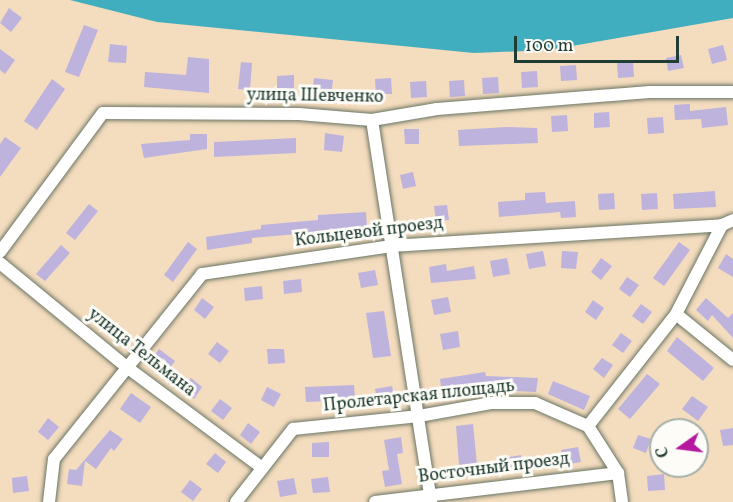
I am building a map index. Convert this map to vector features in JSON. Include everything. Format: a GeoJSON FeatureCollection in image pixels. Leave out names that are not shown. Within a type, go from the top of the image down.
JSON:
{"type":"FeatureCollection","features":[{"type":"Feature","properties":{"kind":"street","name":"улица Шевченко"},"geometry":{"type":"LineString","coordinates":[[0,252],[103,113],[299,114],[372,120],[437,110],[649,92],[733,92]]}},
{"type":"Feature","properties":{"kind":"street"},"geometry":{"type":"LineString","coordinates":[[372,120],[431,499]]}},
{"type":"Feature","properties":{"kind":"street","name":"Кольцевой проезд"},"geometry":{"type":"LineString","coordinates":[[49,502],[54,459],[202,274],[391,246],[728,223]]}},
{"type":"Feature","properties":{"kind":"street","name":"Кольцевой проезд"},"geometry":{"type":"LineString","coordinates":[[588,426],[676,314],[728,223]]}},
{"type":"Feature","properties":{"kind":"street","name":"улица Тельмана"},"geometry":{"type":"LineString","coordinates":[[0,263],[128,368],[262,468]]}},
{"type":"Feature","properties":{"kind":"street"},"geometry":{"type":"LineString","coordinates":[[676,314],[733,360]]}},
{"type":"Feature","properties":{"kind":"street","name":"Пролетарская площадь"},"geometry":{"type":"LineString","coordinates":[[236,502],[293,429],[419,416],[491,403],[535,402],[588,426]]}},
{"type":"Feature","properties":{"kind":"street"},"geometry":{"type":"LineString","coordinates":[[588,426],[618,473],[622,502]]}},
{"type":"Feature","properties":{"kind":"street","name":"Восточный проезд"},"geometry":{"type":"LineString","coordinates":[[375,502],[431,499],[618,473]]}},
{"type":"Feature","properties":{"kind":"water"},"geometry":{"type":"Polygon","coordinates":[[[70,0],[733,0],[733,18],[549,50],[474,53],[157,22],[70,0]]]}},
{"type":"Feature","properties":{"kind":"building"},"geometry":{"type":"Polygon","coordinates":[[[9,8],[22,18],[11,32],[0,23],[9,8]]]}},
{"type":"Feature","properties":{"kind":"building"},"geometry":{"type":"Polygon","coordinates":[[[84,25],[98,30],[79,77],[65,72],[84,25]]]}},
{"type":"Feature","properties":{"kind":"building"},"geometry":{"type":"Polygon","coordinates":[[[110,44],[127,46],[126,63],[108,62],[110,44]]]}},
{"type":"Feature","properties":{"kind":"building"},"geometry":{"type":"Polygon","coordinates":[[[723,45],[727,60],[712,64],[708,49],[723,45]]]}},
{"type":"Feature","properties":{"kind":"building"},"geometry":{"type":"Polygon","coordinates":[[[0,49],[15,60],[5,74],[0,70],[0,49]]]}},
{"type":"Feature","properties":{"kind":"building"},"geometry":{"type":"Polygon","coordinates":[[[681,55],[684,68],[668,71],[666,58],[681,55]]]}},
{"type":"Feature","properties":{"kind":"building"},"geometry":{"type":"Polygon","coordinates":[[[188,57],[209,59],[209,93],[144,87],[145,72],[186,75],[188,57]]]}},
{"type":"Feature","properties":{"kind":"building"},"geometry":{"type":"Polygon","coordinates":[[[633,61],[634,77],[618,78],[617,62],[633,61]]]}},
{"type":"Feature","properties":{"kind":"building"},"geometry":{"type":"Polygon","coordinates":[[[241,62],[252,63],[250,90],[238,89],[241,62]]]}},
{"type":"Feature","properties":{"kind":"building"},"geometry":{"type":"Polygon","coordinates":[[[576,65],[577,80],[561,81],[560,66],[576,65]]]}},
{"type":"Feature","properties":{"kind":"building"},"geometry":{"type":"Polygon","coordinates":[[[537,71],[538,87],[522,88],[521,72],[537,71]]]}},
{"type":"Feature","properties":{"kind":"building"},"geometry":{"type":"Polygon","coordinates":[[[294,75],[294,90],[277,91],[277,76],[294,75]]]}},
{"type":"Feature","properties":{"kind":"building"},"geometry":{"type":"Polygon","coordinates":[[[498,77],[499,93],[483,94],[482,78],[498,77]]]}},
{"type":"Feature","properties":{"kind":"building"},"geometry":{"type":"Polygon","coordinates":[[[314,78],[333,80],[331,96],[312,94],[314,78]]]}},
{"type":"Feature","properties":{"kind":"building"},"geometry":{"type":"Polygon","coordinates":[[[391,78],[392,94],[376,94],[375,79],[391,78]]]}},
{"type":"Feature","properties":{"kind":"building"},"geometry":{"type":"Polygon","coordinates":[[[52,79],[65,89],[37,130],[24,121],[52,79]]]}},
{"type":"Feature","properties":{"kind":"building"},"geometry":{"type":"Polygon","coordinates":[[[464,80],[465,96],[450,97],[449,81],[464,80]]]}},
{"type":"Feature","properties":{"kind":"building"},"geometry":{"type":"Polygon","coordinates":[[[426,81],[427,97],[411,98],[410,82],[426,81]]]}},
{"type":"Feature","properties":{"kind":"building"},"geometry":{"type":"Polygon","coordinates":[[[690,104],[690,111],[726,107],[728,125],[702,128],[701,119],[675,120],[674,105],[690,104]]]}},
{"type":"Feature","properties":{"kind":"building"},"geometry":{"type":"Polygon","coordinates":[[[609,112],[610,127],[594,128],[594,113],[609,112]]]}},
{"type":"Feature","properties":{"kind":"building"},"geometry":{"type":"Polygon","coordinates":[[[567,115],[568,131],[552,132],[551,116],[567,115]]]}},
{"type":"Feature","properties":{"kind":"building"},"geometry":{"type":"Polygon","coordinates":[[[663,117],[664,133],[648,134],[647,118],[663,117]]]}},
{"type":"Feature","properties":{"kind":"building"},"geometry":{"type":"Polygon","coordinates":[[[537,128],[538,143],[459,146],[458,130],[537,128]]]}},
{"type":"Feature","properties":{"kind":"building"},"geometry":{"type":"Polygon","coordinates":[[[404,129],[419,129],[419,144],[405,144],[404,129]]]}},
{"type":"Feature","properties":{"kind":"building"},"geometry":{"type":"Polygon","coordinates":[[[325,133],[344,136],[342,152],[324,150],[325,133]]]}},
{"type":"Feature","properties":{"kind":"building"},"geometry":{"type":"Polygon","coordinates":[[[190,134],[207,134],[207,149],[144,158],[141,144],[190,140],[190,134]]]}},
{"type":"Feature","properties":{"kind":"building"},"geometry":{"type":"Polygon","coordinates":[[[5,137],[21,148],[0,177],[0,144],[5,137]]]}},
{"type":"Feature","properties":{"kind":"building"},"geometry":{"type":"Polygon","coordinates":[[[296,138],[296,153],[214,157],[214,142],[296,138]]]}},
{"type":"Feature","properties":{"kind":"building"},"geometry":{"type":"Polygon","coordinates":[[[413,172],[416,186],[403,189],[400,175],[413,172]]]}},
{"type":"Feature","properties":{"kind":"building"},"geometry":{"type":"Polygon","coordinates":[[[715,191],[716,207],[674,209],[673,194],[715,191]]]}},
{"type":"Feature","properties":{"kind":"building"},"geometry":{"type":"Polygon","coordinates":[[[545,192],[546,203],[575,201],[576,217],[561,218],[560,212],[499,217],[498,202],[525,200],[525,193],[545,192]]]}},
{"type":"Feature","properties":{"kind":"building"},"geometry":{"type":"Polygon","coordinates":[[[614,193],[615,209],[599,210],[598,194],[614,193]]]}},
{"type":"Feature","properties":{"kind":"building"},"geometry":{"type":"Polygon","coordinates":[[[657,193],[658,209],[642,210],[641,194],[657,193]]]}},
{"type":"Feature","properties":{"kind":"building"},"geometry":{"type":"Polygon","coordinates":[[[89,204],[98,211],[75,240],[66,233],[89,204]]]}},
{"type":"Feature","properties":{"kind":"building"},"geometry":{"type":"Polygon","coordinates":[[[447,205],[449,220],[436,221],[434,206],[447,205]]]}},
{"type":"Feature","properties":{"kind":"building"},"geometry":{"type":"Polygon","coordinates":[[[366,212],[367,228],[252,238],[252,243],[207,250],[206,237],[261,229],[261,225],[318,220],[318,215],[366,212]]]}},
{"type":"Feature","properties":{"kind":"building"},"geometry":{"type":"Polygon","coordinates":[[[188,242],[197,249],[173,282],[164,275],[188,242]]]}},
{"type":"Feature","properties":{"kind":"building"},"geometry":{"type":"Polygon","coordinates":[[[679,242],[690,250],[664,286],[653,278],[679,242]]]}},
{"type":"Feature","properties":{"kind":"building"},"geometry":{"type":"Polygon","coordinates":[[[61,245],[70,253],[45,281],[36,274],[61,245]]]}},
{"type":"Feature","properties":{"kind":"building"},"geometry":{"type":"Polygon","coordinates":[[[543,251],[546,266],[529,269],[526,254],[543,251]]]}},
{"type":"Feature","properties":{"kind":"building"},"geometry":{"type":"Polygon","coordinates":[[[562,251],[578,252],[576,269],[561,268],[562,251]]]}},
{"type":"Feature","properties":{"kind":"building"},"geometry":{"type":"Polygon","coordinates":[[[726,254],[733,259],[733,277],[718,268],[726,254]]]}},
{"type":"Feature","properties":{"kind":"building"},"geometry":{"type":"Polygon","coordinates":[[[507,258],[510,274],[493,277],[490,261],[507,258]]]}},
{"type":"Feature","properties":{"kind":"building"},"geometry":{"type":"Polygon","coordinates":[[[601,258],[612,266],[601,280],[591,272],[601,258]]]}},
{"type":"Feature","properties":{"kind":"building"},"geometry":{"type":"Polygon","coordinates":[[[446,264],[447,271],[474,266],[476,279],[431,283],[429,267],[446,264]]]}},
{"type":"Feature","properties":{"kind":"building"},"geometry":{"type":"Polygon","coordinates":[[[375,270],[378,285],[361,288],[358,273],[375,270]]]}},
{"type":"Feature","properties":{"kind":"building"},"geometry":{"type":"Polygon","coordinates":[[[627,277],[639,285],[630,297],[619,289],[627,277]]]}},
{"type":"Feature","properties":{"kind":"building"},"geometry":{"type":"Polygon","coordinates":[[[301,279],[302,292],[284,294],[283,281],[301,279]]]}},
{"type":"Feature","properties":{"kind":"building"},"geometry":{"type":"Polygon","coordinates":[[[262,286],[263,299],[245,301],[244,288],[262,286]]]}},
{"type":"Feature","properties":{"kind":"building"},"geometry":{"type":"Polygon","coordinates":[[[448,297],[451,312],[434,315],[431,300],[448,297]]]}},
{"type":"Feature","properties":{"kind":"building"},"geometry":{"type":"Polygon","coordinates":[[[202,298],[214,307],[205,319],[194,310],[202,298]]]}},
{"type":"Feature","properties":{"kind":"building"},"geometry":{"type":"Polygon","coordinates":[[[706,298],[728,318],[733,313],[733,338],[712,315],[708,321],[696,310],[706,298]]]}},
{"type":"Feature","properties":{"kind":"building"},"geometry":{"type":"Polygon","coordinates":[[[593,300],[604,308],[596,320],[585,312],[593,300]]]}},
{"type":"Feature","properties":{"kind":"building"},"geometry":{"type":"Polygon","coordinates":[[[641,304],[652,312],[643,324],[632,316],[641,304]]]}},
{"type":"Feature","properties":{"kind":"building"},"geometry":{"type":"Polygon","coordinates":[[[384,311],[391,356],[373,358],[366,313],[384,311]]]}},
{"type":"Feature","properties":{"kind":"building"},"geometry":{"type":"Polygon","coordinates":[[[458,331],[460,347],[443,350],[440,334],[458,331]]]}},
{"type":"Feature","properties":{"kind":"building"},"geometry":{"type":"Polygon","coordinates":[[[621,333],[632,341],[623,353],[612,345],[621,333]]]}},
{"type":"Feature","properties":{"kind":"building"},"geometry":{"type":"Polygon","coordinates":[[[677,337],[714,368],[703,381],[667,351],[677,337]]]}},
{"type":"Feature","properties":{"kind":"building"},"geometry":{"type":"Polygon","coordinates":[[[217,342],[229,351],[220,363],[208,354],[217,342]]]}},
{"type":"Feature","properties":{"kind":"building"},"geometry":{"type":"Polygon","coordinates":[[[159,349],[175,361],[166,373],[150,361],[159,349]]]}},
{"type":"Feature","properties":{"kind":"building"},"geometry":{"type":"Polygon","coordinates":[[[267,349],[284,349],[285,363],[268,364],[267,349]]]}},
{"type":"Feature","properties":{"kind":"building"},"geometry":{"type":"Polygon","coordinates":[[[602,358],[613,365],[604,378],[593,369],[602,358]]]}},
{"type":"Feature","properties":{"kind":"building"},"geometry":{"type":"Polygon","coordinates":[[[485,372],[486,376],[538,378],[536,392],[492,390],[492,387],[442,394],[440,379],[485,372]]]}},
{"type":"Feature","properties":{"kind":"building"},"geometry":{"type":"Polygon","coordinates":[[[647,374],[660,384],[630,419],[618,409],[647,374]]]}},
{"type":"Feature","properties":{"kind":"building"},"geometry":{"type":"Polygon","coordinates":[[[191,378],[202,387],[194,399],[182,390],[191,378]]]}},
{"type":"Feature","properties":{"kind":"building"},"geometry":{"type":"Polygon","coordinates":[[[553,381],[590,396],[584,410],[548,394],[553,381]]]}},
{"type":"Feature","properties":{"kind":"building"},"geometry":{"type":"Polygon","coordinates":[[[354,385],[355,400],[306,402],[305,387],[354,385]]]}},
{"type":"Feature","properties":{"kind":"building"},"geometry":{"type":"Polygon","coordinates":[[[392,386],[395,402],[378,405],[375,389],[392,386]]]}},
{"type":"Feature","properties":{"kind":"building"},"geometry":{"type":"Polygon","coordinates":[[[267,387],[281,394],[274,407],[261,400],[267,387]]]}},
{"type":"Feature","properties":{"kind":"building"},"geometry":{"type":"Polygon","coordinates":[[[131,393],[151,407],[140,423],[120,409],[131,393]]]}},
{"type":"Feature","properties":{"kind":"building"},"geometry":{"type":"Polygon","coordinates":[[[692,396],[708,407],[700,418],[694,418],[682,409],[692,396]]]}},
{"type":"Feature","properties":{"kind":"building"},"geometry":{"type":"Polygon","coordinates":[[[220,399],[232,408],[223,420],[211,411],[220,399]]]}},
{"type":"Feature","properties":{"kind":"building"},"geometry":{"type":"Polygon","coordinates":[[[48,418],[59,427],[48,440],[38,432],[48,418]]]}},
{"type":"Feature","properties":{"kind":"building"},"geometry":{"type":"Polygon","coordinates":[[[248,423],[260,432],[251,444],[240,435],[248,423]]]}},
{"type":"Feature","properties":{"kind":"building"},"geometry":{"type":"Polygon","coordinates":[[[473,424],[478,475],[460,477],[456,426],[473,424]]]}},
{"type":"Feature","properties":{"kind":"building"},"geometry":{"type":"Polygon","coordinates":[[[733,428],[733,445],[723,446],[720,430],[733,428]]]}},
{"type":"Feature","properties":{"kind":"building"},"geometry":{"type":"Polygon","coordinates":[[[110,430],[123,439],[114,451],[111,448],[96,469],[85,461],[82,486],[67,484],[69,469],[76,470],[110,430]]]}},
{"type":"Feature","properties":{"kind":"building"},"geometry":{"type":"Polygon","coordinates":[[[638,435],[649,438],[646,453],[633,448],[638,435]]]}},
{"type":"Feature","properties":{"kind":"building"},"geometry":{"type":"Polygon","coordinates":[[[401,437],[403,453],[397,454],[402,484],[385,487],[382,471],[389,470],[384,440],[401,437]]]}},
{"type":"Feature","properties":{"kind":"building"},"geometry":{"type":"Polygon","coordinates":[[[329,442],[329,457],[312,457],[312,443],[329,442]]]}},
{"type":"Feature","properties":{"kind":"building"},"geometry":{"type":"Polygon","coordinates":[[[578,447],[581,462],[564,465],[561,450],[578,447]]]}},
{"type":"Feature","properties":{"kind":"building"},"geometry":{"type":"Polygon","coordinates":[[[215,453],[226,462],[218,473],[206,464],[215,453]]]}},
{"type":"Feature","properties":{"kind":"building"},"geometry":{"type":"Polygon","coordinates":[[[521,455],[524,470],[507,473],[504,458],[521,455]]]}},
{"type":"Feature","properties":{"kind":"building"},"geometry":{"type":"Polygon","coordinates":[[[27,476],[29,491],[13,493],[12,478],[27,476]]]}},
{"type":"Feature","properties":{"kind":"building"},"geometry":{"type":"Polygon","coordinates":[[[647,476],[664,478],[665,490],[648,491],[647,476]]]}},
{"type":"Feature","properties":{"kind":"building"},"geometry":{"type":"Polygon","coordinates":[[[328,477],[330,492],[313,493],[311,479],[328,477]]]}},
{"type":"Feature","properties":{"kind":"building"},"geometry":{"type":"Polygon","coordinates":[[[294,478],[297,494],[280,497],[277,481],[294,478]]]}},
{"type":"Feature","properties":{"kind":"building"},"geometry":{"type":"Polygon","coordinates":[[[190,480],[202,489],[193,501],[181,492],[190,480]]]}}]}
